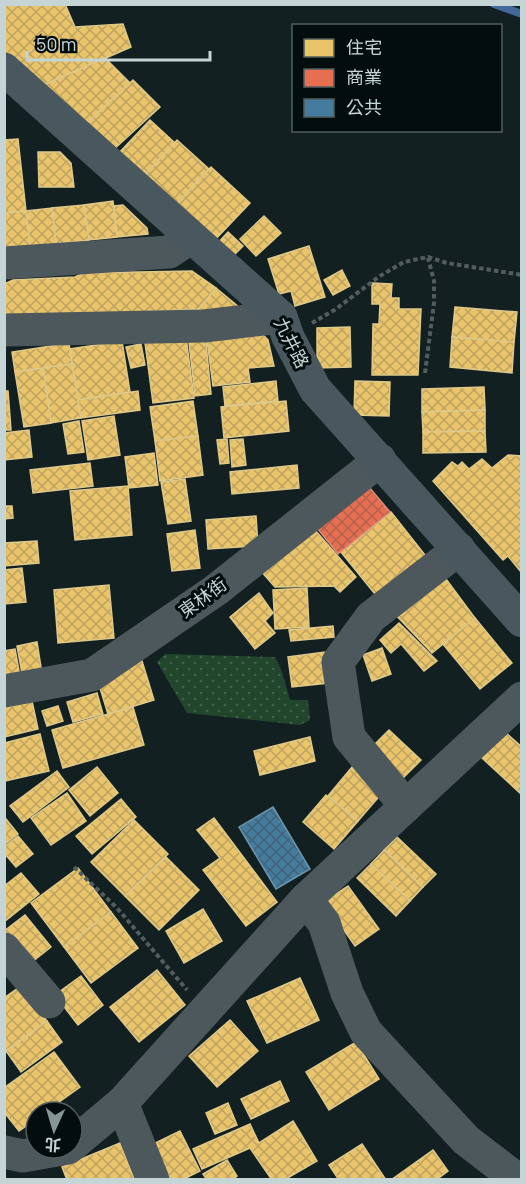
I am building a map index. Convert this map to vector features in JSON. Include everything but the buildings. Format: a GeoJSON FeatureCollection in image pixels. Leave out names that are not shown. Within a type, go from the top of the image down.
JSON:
{"type":"FeatureCollection","features":[{"type":"Feature","properties":{"kind":"main road","name":"九井路"},"geometry":{"type":"LineString","coordinates":[[4,69],[188,234],[285,327],[315,389],[522,621]]}},
{"type":"Feature","properties":{"kind":"street"},"geometry":{"type":"LineString","coordinates":[[4,263],[169,252],[181,244],[188,234]]}},
{"type":"Feature","properties":{"kind":"street"},"geometry":{"type":"LineString","coordinates":[[4,330],[204,326],[285,327]]}},
{"type":"Feature","properties":{"kind":"street","name":"東林街"},"geometry":{"type":"LineString","coordinates":[[4,691],[92,675],[216,590],[380,460]]}},
{"type":"Feature","properties":{"kind":"street"},"geometry":{"type":"LineString","coordinates":[[406,806],[349,737],[338,662],[371,617],[459,549]]}},
{"type":"Feature","properties":{"kind":"street"},"geometry":{"type":"LineString","coordinates":[[84,1135],[122,1103],[306,899],[522,698]]}},
{"type":"Feature","properties":{"kind":"street"},"geometry":{"type":"LineString","coordinates":[[306,899],[324,923],[347,993],[366,1032],[466,1140],[518,1179]]}},
{"type":"Feature","properties":{"kind":"street"},"geometry":{"type":"LineString","coordinates":[[4,948],[49,1002]]}},
{"type":"Feature","properties":{"kind":"street"},"geometry":{"type":"LineString","coordinates":[[122,1103],[153,1179]]}},
{"type":"Feature","properties":{"kind":"street"},"geometry":{"type":"LineString","coordinates":[[4,1152],[24,1156]]}},
{"type":"Feature","properties":{"kind":"path"},"geometry":{"type":"LineString","coordinates":[[425,373],[434,303],[434,281],[428,257]]}},
{"type":"Feature","properties":{"kind":"path"},"geometry":{"type":"LineString","coordinates":[[285,327],[336,309],[404,262],[428,257],[447,263],[522,275]]}},
{"type":"Feature","properties":{"kind":"path"},"geometry":{"type":"LineString","coordinates":[[74,867],[117,908],[205,1011]]}},
{"type":"Feature","properties":{"kind":"green space"},"geometry":{"type":"Polygon","coordinates":[[[165,654],[275,657],[290,700],[308,700],[310,720],[300,725],[187,713],[157,662],[165,654]]]}},
{"type":"Feature","properties":{"kind":"waterway"},"geometry":{"type":"LineString","coordinates":[[494,4],[522,14]]}}]}
